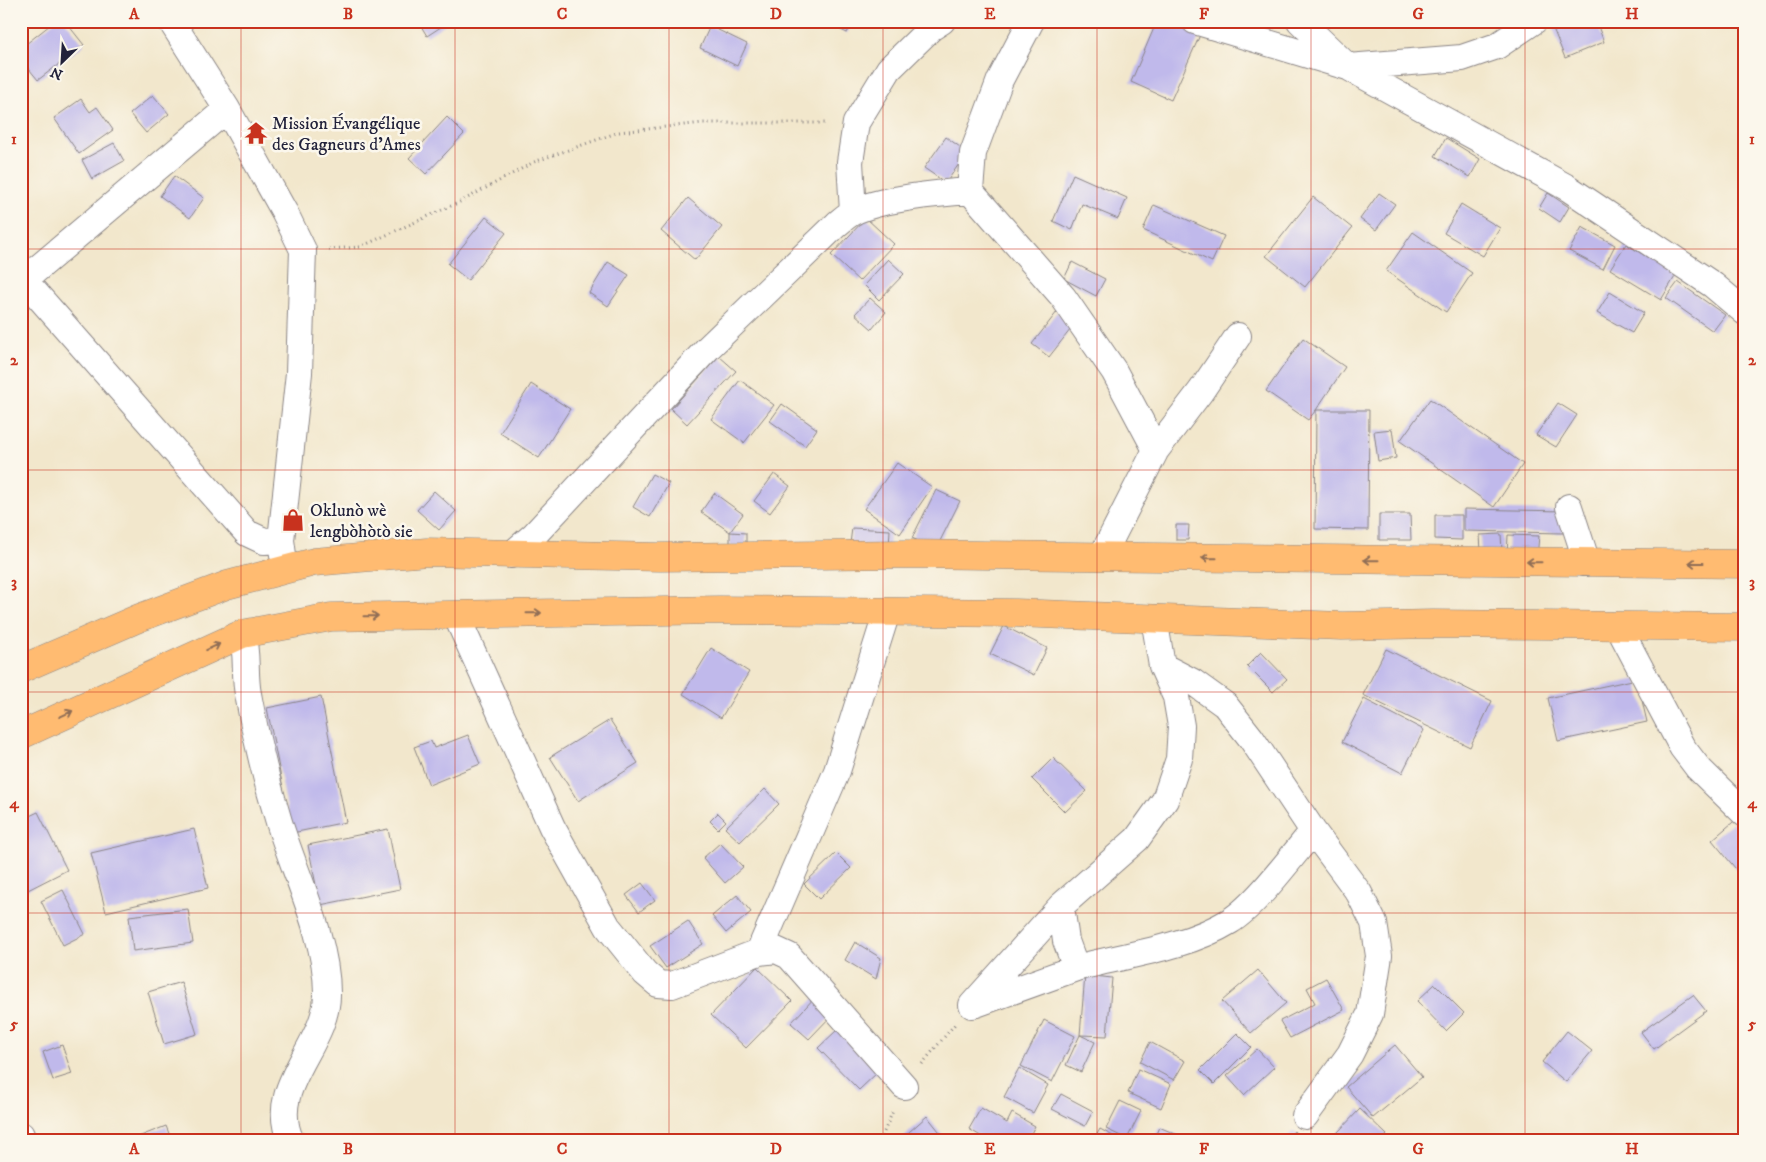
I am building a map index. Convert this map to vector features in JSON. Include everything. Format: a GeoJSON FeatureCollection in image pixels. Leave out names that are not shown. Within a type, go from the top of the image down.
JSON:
{"type":"FeatureCollection","features":[{"type":"Feature","properties":{"kind":"main road"},"geometry":{"type":"LineString","coordinates":[[21,669],[139,618],[227,585],[250,581],[314,562],[428,552],[660,557],[905,554],[1745,564]]}},
{"type":"Feature","properties":{"kind":"main road"},"geometry":{"type":"LineString","coordinates":[[21,735],[242,634],[331,617],[718,610],[1016,613],[1342,626],[1433,624],[1745,628]]}},
{"type":"Feature","properties":{"kind":"street"},"geometry":{"type":"LineString","coordinates":[[171,21],[227,109],[285,213],[303,250],[299,373],[281,548],[250,581]]}},
{"type":"Feature","properties":{"kind":"street"},"geometry":{"type":"LineString","coordinates":[[853,212],[850,162],[856,123],[889,69],[931,28],[942,21]]}},
{"type":"Feature","properties":{"kind":"street"},"geometry":{"type":"LineString","coordinates":[[1031,21],[1000,80],[977,144],[974,153],[970,191],[1063,297],[1114,371],[1156,450]]}},
{"type":"Feature","properties":{"kind":"street"},"geometry":{"type":"LineString","coordinates":[[1196,21],[1348,67],[1568,188],[1713,285],[1745,312]]}},
{"type":"Feature","properties":{"kind":"street"},"geometry":{"type":"LineString","coordinates":[[1300,21],[1348,67],[1462,58],[1497,46],[1534,21]]}},
{"type":"Feature","properties":{"kind":"street"},"geometry":{"type":"LineString","coordinates":[[227,109],[23,282],[247,533],[314,562]]}},
{"type":"Feature","properties":{"kind":"street"},"geometry":{"type":"LineString","coordinates":[[511,555],[534,535],[708,348],[837,224],[853,212],[883,203],[940,193],[970,191]]}},
{"type":"Feature","properties":{"kind":"street"},"geometry":{"type":"LineString","coordinates":[[1102,556],[1156,450],[1201,391],[1238,336]]}},
{"type":"Feature","properties":{"kind":"street"},"geometry":{"type":"LineString","coordinates":[[1569,507],[1583,550],[1584,563]]}},
{"type":"Feature","properties":{"kind":"street"},"geometry":{"type":"LineString","coordinates":[[759,952],[837,771],[887,612]]}},
{"type":"Feature","properties":{"kind":"street"},"geometry":{"type":"LineString","coordinates":[[456,615],[552,827],[608,927],[645,973],[658,984],[672,986],[759,952],[776,950],[790,956],[904,1086]]}},
{"type":"Feature","properties":{"kind":"street"},"geometry":{"type":"LineString","coordinates":[[1154,618],[1162,666],[1176,697],[1181,726],[1180,760],[1165,800],[1138,839],[1061,906],[972,1005],[1076,968],[1196,938],[1231,920],[1258,895],[1313,831]]}},
{"type":"Feature","properties":{"kind":"street"},"geometry":{"type":"LineString","coordinates":[[1618,626],[1682,747],[1698,768],[1745,814]]}},
{"type":"Feature","properties":{"kind":"street"},"geometry":{"type":"LineString","coordinates":[[242,634],[245,644],[248,692],[279,822],[304,890],[321,954],[328,993],[320,1028],[286,1092],[286,1129],[292,1141]]}},
{"type":"Feature","properties":{"kind":"street"},"geometry":{"type":"LineString","coordinates":[[1162,666],[1193,682],[1224,705],[1251,738],[1313,831],[1359,893],[1374,923],[1379,956],[1370,1014],[1350,1054],[1305,1116]]}},
{"type":"Feature","properties":{"kind":"street"},"geometry":{"type":"LineString","coordinates":[[1061,906],[1066,942],[1076,968]]}},
{"type":"Feature","properties":{"kind":"street"},"geometry":{"type":"LineString","coordinates":[[21,1135],[23,1141]]}},
{"type":"Feature","properties":{"kind":"path"},"geometry":{"type":"LineString","coordinates":[[303,250],[360,247],[462,201],[534,162],[619,132],[703,123],[856,123]]}},
{"type":"Feature","properties":{"kind":"building"},"geometry":{"type":"Polygon","coordinates":[[[55,21],[65,21],[84,45],[38,80],[21,59],[21,48],[55,21]]]}},
{"type":"Feature","properties":{"kind":"building"},"geometry":{"type":"Polygon","coordinates":[[[418,21],[450,21],[427,36],[418,21]]]}},
{"type":"Feature","properties":{"kind":"building"},"geometry":{"type":"Polygon","coordinates":[[[823,21],[854,21],[847,33],[823,21]]]}},
{"type":"Feature","properties":{"kind":"building"},"geometry":{"type":"Polygon","coordinates":[[[1157,21],[1169,21],[1200,35],[1171,100],[1131,82],[1157,21]]]}},
{"type":"Feature","properties":{"kind":"building"},"geometry":{"type":"Polygon","coordinates":[[[1550,21],[1596,21],[1604,42],[1565,58],[1550,21]]]}},
{"type":"Feature","properties":{"kind":"building"},"geometry":{"type":"Polygon","coordinates":[[[710,26],[747,44],[737,66],[700,48],[710,26]]]}},
{"type":"Feature","properties":{"kind":"building"},"geometry":{"type":"Polygon","coordinates":[[[153,95],[169,114],[146,133],[130,114],[153,95]]]}},
{"type":"Feature","properties":{"kind":"building"},"geometry":{"type":"Polygon","coordinates":[[[81,99],[90,112],[97,107],[113,130],[79,154],[54,118],[81,99]]]}},
{"type":"Feature","properties":{"kind":"building"},"geometry":{"type":"Polygon","coordinates":[[[447,117],[464,134],[426,174],[409,158],[447,117]]]}},
{"type":"Feature","properties":{"kind":"building"},"geometry":{"type":"Polygon","coordinates":[[[946,137],[967,152],[946,183],[924,168],[946,137]]]}},
{"type":"Feature","properties":{"kind":"building"},"geometry":{"type":"Polygon","coordinates":[[[1446,138],[1480,159],[1470,177],[1435,156],[1446,138]]]}},
{"type":"Feature","properties":{"kind":"building"},"geometry":{"type":"Polygon","coordinates":[[[114,143],[124,161],[92,179],[82,160],[114,143]]]}},
{"type":"Feature","properties":{"kind":"building"},"geometry":{"type":"Polygon","coordinates":[[[1073,174],[1127,198],[1118,219],[1082,204],[1072,230],[1053,221],[1073,174]]]}},
{"type":"Feature","properties":{"kind":"building"},"geometry":{"type":"Polygon","coordinates":[[[174,176],[204,198],[190,218],[160,196],[174,176]]]}},
{"type":"Feature","properties":{"kind":"building"},"geometry":{"type":"Polygon","coordinates":[[[1379,193],[1395,204],[1376,230],[1360,219],[1379,193]]]}},
{"type":"Feature","properties":{"kind":"building"},"geometry":{"type":"Polygon","coordinates":[[[1548,193],[1569,207],[1560,222],[1539,208],[1548,193]]]}},
{"type":"Feature","properties":{"kind":"building"},"geometry":{"type":"Polygon","coordinates":[[[1313,197],[1352,228],[1305,287],[1266,256],[1313,197]]]}},
{"type":"Feature","properties":{"kind":"building"},"geometry":{"type":"Polygon","coordinates":[[[688,198],[722,227],[695,260],[661,231],[688,198]]]}},
{"type":"Feature","properties":{"kind":"building"},"geometry":{"type":"Polygon","coordinates":[[[1461,204],[1500,228],[1483,256],[1444,233],[1461,204]]]}},
{"type":"Feature","properties":{"kind":"building"},"geometry":{"type":"Polygon","coordinates":[[[1154,205],[1224,236],[1212,262],[1143,230],[1154,205]]]}},
{"type":"Feature","properties":{"kind":"building"},"geometry":{"type":"Polygon","coordinates":[[[486,217],[506,233],[468,280],[448,264],[486,217]]]}},
{"type":"Feature","properties":{"kind":"building"},"geometry":{"type":"Polygon","coordinates":[[[866,218],[894,244],[859,281],[831,255],[866,218]]]}},
{"type":"Feature","properties":{"kind":"building"},"geometry":{"type":"Polygon","coordinates":[[[21,223],[29,232],[21,239],[21,223]]]}},
{"type":"Feature","properties":{"kind":"building"},"geometry":{"type":"Polygon","coordinates":[[[1582,227],[1615,245],[1603,269],[1569,251],[1582,227]]]}},
{"type":"Feature","properties":{"kind":"building"},"geometry":{"type":"Polygon","coordinates":[[[1413,232],[1472,273],[1446,312],[1386,271],[1413,232]]]}},
{"type":"Feature","properties":{"kind":"building"},"geometry":{"type":"Polygon","coordinates":[[[1626,244],[1676,275],[1661,300],[1610,269],[1626,244]]]}},
{"type":"Feature","properties":{"kind":"building"},"geometry":{"type":"Polygon","coordinates":[[[888,259],[904,274],[879,300],[864,285],[888,259]]]}},
{"type":"Feature","properties":{"kind":"building"},"geometry":{"type":"Polygon","coordinates":[[[608,262],[629,275],[608,306],[589,293],[608,262]]]}},
{"type":"Feature","properties":{"kind":"building"},"geometry":{"type":"Polygon","coordinates":[[[1072,262],[1105,279],[1096,296],[1064,279],[1072,262]]]}},
{"type":"Feature","properties":{"kind":"building"},"geometry":{"type":"Polygon","coordinates":[[[1678,282],[1725,315],[1713,331],[1666,298],[1678,282]]]}},
{"type":"Feature","properties":{"kind":"building"},"geometry":{"type":"Polygon","coordinates":[[[1610,292],[1644,313],[1632,333],[1597,313],[1610,292]]]}},
{"type":"Feature","properties":{"kind":"building"},"geometry":{"type":"Polygon","coordinates":[[[870,298],[886,312],[872,329],[855,314],[870,298]]]}},
{"type":"Feature","properties":{"kind":"building"},"geometry":{"type":"Polygon","coordinates":[[[1057,312],[1074,325],[1049,357],[1032,344],[1057,312]]]}},
{"type":"Feature","properties":{"kind":"building"},"geometry":{"type":"Polygon","coordinates":[[[1303,338],[1345,367],[1308,420],[1266,391],[1303,338]]]}},
{"type":"Feature","properties":{"kind":"building"},"geometry":{"type":"Polygon","coordinates":[[[719,356],[736,371],[687,424],[671,409],[719,356]]]}},
{"type":"Feature","properties":{"kind":"building"},"geometry":{"type":"Polygon","coordinates":[[[740,380],[774,405],[744,443],[711,419],[740,380]]]}},
{"type":"Feature","properties":{"kind":"building"},"geometry":{"type":"Polygon","coordinates":[[[531,384],[570,409],[539,458],[500,433],[531,384]]]}},
{"type":"Feature","properties":{"kind":"building"},"geometry":{"type":"Polygon","coordinates":[[[1430,399],[1523,464],[1494,507],[1400,441],[1430,399]]]}},
{"type":"Feature","properties":{"kind":"building"},"geometry":{"type":"Polygon","coordinates":[[[1558,403],[1577,415],[1556,447],[1536,435],[1558,403]]]}},
{"type":"Feature","properties":{"kind":"building"},"geometry":{"type":"Polygon","coordinates":[[[782,404],[817,429],[805,446],[770,421],[782,404]]]}},
{"type":"Feature","properties":{"kind":"building"},"geometry":{"type":"Polygon","coordinates":[[[1316,410],[1369,410],[1368,530],[1315,529],[1316,410]]]}},
{"type":"Feature","properties":{"kind":"building"},"geometry":{"type":"Polygon","coordinates":[[[1392,429],[1396,458],[1378,461],[1374,431],[1392,429]]]}},
{"type":"Feature","properties":{"kind":"building"},"geometry":{"type":"Polygon","coordinates":[[[897,463],[932,487],[900,534],[864,509],[897,463]]]}},
{"type":"Feature","properties":{"kind":"building"},"geometry":{"type":"Polygon","coordinates":[[[652,474],[669,483],[650,517],[633,507],[652,474]]]}},
{"type":"Feature","properties":{"kind":"building"},"geometry":{"type":"Polygon","coordinates":[[[774,474],[790,486],[770,513],[754,501],[774,474]]]}},
{"type":"Feature","properties":{"kind":"building"},"geometry":{"type":"Polygon","coordinates":[[[936,490],[960,501],[936,549],[912,538],[936,490]]]}},
{"type":"Feature","properties":{"kind":"building"},"geometry":{"type":"Polygon","coordinates":[[[434,491],[456,511],[439,530],[417,510],[434,491]]]}},
{"type":"Feature","properties":{"kind":"building"},"geometry":{"type":"Polygon","coordinates":[[[714,493],[743,514],[730,532],[701,512],[714,493]]]}},
{"type":"Feature","properties":{"kind":"building"},"geometry":{"type":"Polygon","coordinates":[[[1464,509],[1564,511],[1563,533],[1464,531],[1464,509]]]}},
{"type":"Feature","properties":{"kind":"building"},"geometry":{"type":"Polygon","coordinates":[[[1379,514],[1410,514],[1411,540],[1379,540],[1379,514]]]}},
{"type":"Feature","properties":{"kind":"building"},"geometry":{"type":"Polygon","coordinates":[[[1435,515],[1462,515],[1462,540],[1435,539],[1435,515]]]}},
{"type":"Feature","properties":{"kind":"building"},"geometry":{"type":"Polygon","coordinates":[[[1176,525],[1189,525],[1188,540],[1176,540],[1176,525]]]}},
{"type":"Feature","properties":{"kind":"building"},"geometry":{"type":"Polygon","coordinates":[[[852,528],[890,530],[889,547],[850,544],[852,528]]]}},
{"type":"Feature","properties":{"kind":"building"},"geometry":{"type":"Polygon","coordinates":[[[730,532],[746,533],[746,545],[730,545],[730,532]]]}},
{"type":"Feature","properties":{"kind":"building"},"geometry":{"type":"Polygon","coordinates":[[[1501,534],[1502,551],[1481,551],[1480,535],[1501,534]]]}},
{"type":"Feature","properties":{"kind":"building"},"geometry":{"type":"Polygon","coordinates":[[[1508,535],[1539,536],[1537,557],[1507,556],[1508,535]]]}},
{"type":"Feature","properties":{"kind":"building"},"geometry":{"type":"Polygon","coordinates":[[[1004,626],[1047,648],[1034,675],[990,654],[1004,626]]]}},
{"type":"Feature","properties":{"kind":"building"},"geometry":{"type":"Polygon","coordinates":[[[711,648],[749,672],[721,718],[683,694],[711,648]]]}},
{"type":"Feature","properties":{"kind":"building"},"geometry":{"type":"Polygon","coordinates":[[[1386,649],[1492,701],[1470,747],[1363,695],[1386,649]]]}},
{"type":"Feature","properties":{"kind":"building"},"geometry":{"type":"Polygon","coordinates":[[[1261,652],[1287,679],[1273,692],[1247,666],[1261,652]]]}},
{"type":"Feature","properties":{"kind":"building"},"geometry":{"type":"Polygon","coordinates":[[[1637,679],[1647,722],[1558,741],[1548,698],[1637,679]]]}},
{"type":"Feature","properties":{"kind":"building"},"geometry":{"type":"Polygon","coordinates":[[[321,697],[346,822],[292,833],[267,708],[321,697]]]}},
{"type":"Feature","properties":{"kind":"building"},"geometry":{"type":"Polygon","coordinates":[[[1364,699],[1424,730],[1402,773],[1342,742],[1364,699]]]}},
{"type":"Feature","properties":{"kind":"building"},"geometry":{"type":"Polygon","coordinates":[[[610,720],[638,763],[578,801],[550,757],[610,720]]]}},
{"type":"Feature","properties":{"kind":"building"},"geometry":{"type":"Polygon","coordinates":[[[468,735],[480,764],[429,785],[414,747],[431,741],[434,748],[468,735]]]}},
{"type":"Feature","properties":{"kind":"building"},"geometry":{"type":"Polygon","coordinates":[[[1053,758],[1087,791],[1065,812],[1032,779],[1053,758]]]}},
{"type":"Feature","properties":{"kind":"building"},"geometry":{"type":"Polygon","coordinates":[[[765,789],[779,804],[740,842],[725,828],[765,789]]]}},
{"type":"Feature","properties":{"kind":"building"},"geometry":{"type":"Polygon","coordinates":[[[38,812],[67,870],[24,892],[21,886],[21,820],[38,812]]]}},
{"type":"Feature","properties":{"kind":"building"},"geometry":{"type":"Polygon","coordinates":[[[718,813],[726,821],[718,829],[710,821],[718,813]]]}},
{"type":"Feature","properties":{"kind":"building"},"geometry":{"type":"Polygon","coordinates":[[[1739,817],[1745,824],[1745,880],[1712,840],[1739,817]]]}},
{"type":"Feature","properties":{"kind":"building"},"geometry":{"type":"Polygon","coordinates":[[[194,829],[208,888],[106,912],[91,853],[194,829]]]}},
{"type":"Feature","properties":{"kind":"building"},"geometry":{"type":"Polygon","coordinates":[[[388,829],[400,889],[320,905],[308,845],[388,829]]]}},
{"type":"Feature","properties":{"kind":"building"},"geometry":{"type":"Polygon","coordinates":[[[720,843],[743,867],[725,883],[703,858],[720,843]]]}},
{"type":"Feature","properties":{"kind":"building"},"geometry":{"type":"Polygon","coordinates":[[[836,853],[851,868],[819,899],[804,884],[836,853]]]}},
{"type":"Feature","properties":{"kind":"building"},"geometry":{"type":"Polygon","coordinates":[[[642,883],[655,900],[639,912],[626,895],[642,883]]]}},
{"type":"Feature","properties":{"kind":"building"},"geometry":{"type":"Polygon","coordinates":[[[63,890],[85,934],[63,945],[41,901],[63,890]]]}},
{"type":"Feature","properties":{"kind":"building"},"geometry":{"type":"Polygon","coordinates":[[[737,895],[751,912],[726,933],[712,916],[737,895]]]}},
{"type":"Feature","properties":{"kind":"building"},"geometry":{"type":"Polygon","coordinates":[[[188,909],[193,943],[133,951],[129,916],[188,909]]]}},
{"type":"Feature","properties":{"kind":"building"},"geometry":{"type":"Polygon","coordinates":[[[688,921],[703,944],[666,968],[650,946],[688,921]]]}},
{"type":"Feature","properties":{"kind":"building"},"geometry":{"type":"Polygon","coordinates":[[[855,942],[881,958],[876,979],[845,960],[855,942]]]}},
{"type":"Feature","properties":{"kind":"building"},"geometry":{"type":"Polygon","coordinates":[[[757,967],[792,1001],[746,1048],[711,1015],[757,967]]]}},
{"type":"Feature","properties":{"kind":"building"},"geometry":{"type":"Polygon","coordinates":[[[1258,970],[1286,1003],[1251,1033],[1222,1001],[1258,970]]]}},
{"type":"Feature","properties":{"kind":"building"},"geometry":{"type":"Polygon","coordinates":[[[1085,975],[1112,978],[1107,1036],[1080,1035],[1085,975]]]}},
{"type":"Feature","properties":{"kind":"building"},"geometry":{"type":"Polygon","coordinates":[[[1326,978],[1344,1010],[1290,1038],[1280,1021],[1315,1003],[1307,988],[1326,978]]]}},
{"type":"Feature","properties":{"kind":"building"},"geometry":{"type":"Polygon","coordinates":[[[181,982],[197,1034],[164,1044],[148,992],[181,982]]]}},
{"type":"Feature","properties":{"kind":"building"},"geometry":{"type":"Polygon","coordinates":[[[1435,984],[1464,1013],[1446,1031],[1417,1001],[1435,984]]]}},
{"type":"Feature","properties":{"kind":"building"},"geometry":{"type":"Polygon","coordinates":[[[817,995],[835,1012],[809,1039],[791,1023],[817,995]]]}},
{"type":"Feature","properties":{"kind":"building"},"geometry":{"type":"Polygon","coordinates":[[[1693,995],[1706,1011],[1654,1049],[1641,1032],[1693,995]]]}},
{"type":"Feature","properties":{"kind":"building"},"geometry":{"type":"Polygon","coordinates":[[[1044,1020],[1075,1036],[1052,1082],[1021,1066],[1044,1020]]]}},
{"type":"Feature","properties":{"kind":"building"},"geometry":{"type":"Polygon","coordinates":[[[838,1029],[879,1071],[859,1090],[818,1048],[838,1029]]]}},
{"type":"Feature","properties":{"kind":"building"},"geometry":{"type":"Polygon","coordinates":[[[1567,1031],[1592,1051],[1566,1082],[1542,1062],[1567,1031]]]}},
{"type":"Feature","properties":{"kind":"building"},"geometry":{"type":"Polygon","coordinates":[[[1237,1033],[1251,1047],[1214,1084],[1200,1070],[1237,1033]]]}},
{"type":"Feature","properties":{"kind":"building"},"geometry":{"type":"Polygon","coordinates":[[[1080,1035],[1095,1042],[1081,1072],[1066,1065],[1080,1035]]]}},
{"type":"Feature","properties":{"kind":"building"},"geometry":{"type":"Polygon","coordinates":[[[1150,1042],[1185,1061],[1174,1080],[1140,1062],[1150,1042]]]}},
{"type":"Feature","properties":{"kind":"building"},"geometry":{"type":"Polygon","coordinates":[[[62,1045],[72,1074],[53,1080],[43,1052],[62,1045]]]}},
{"type":"Feature","properties":{"kind":"building"},"geometry":{"type":"Polygon","coordinates":[[[1395,1045],[1422,1077],[1373,1118],[1346,1087],[1395,1045]]]}},
{"type":"Feature","properties":{"kind":"building"},"geometry":{"type":"Polygon","coordinates":[[[1257,1049],[1274,1067],[1244,1095],[1227,1076],[1257,1049]]]}},
{"type":"Feature","properties":{"kind":"building"},"geometry":{"type":"Polygon","coordinates":[[[1019,1068],[1048,1085],[1033,1113],[1004,1097],[1019,1068]]]}},
{"type":"Feature","properties":{"kind":"building"},"geometry":{"type":"Polygon","coordinates":[[[1138,1069],[1171,1084],[1161,1108],[1128,1093],[1138,1069]]]}},
{"type":"Feature","properties":{"kind":"building"},"geometry":{"type":"Polygon","coordinates":[[[1061,1094],[1093,1111],[1085,1126],[1052,1109],[1061,1094]]]}},
{"type":"Feature","properties":{"kind":"building"},"geometry":{"type":"Polygon","coordinates":[[[1120,1101],[1141,1111],[1127,1139],[1106,1129],[1120,1101]]]}},
{"type":"Feature","properties":{"kind":"building"},"geometry":{"type":"Polygon","coordinates":[[[981,1108],[1007,1123],[1012,1113],[1035,1126],[1027,1141],[989,1141],[969,1129],[981,1108]]]}},
{"type":"Feature","properties":{"kind":"building"},"geometry":{"type":"Polygon","coordinates":[[[1360,1109],[1387,1135],[1381,1141],[1346,1141],[1337,1133],[1360,1109]]]}},
{"type":"Feature","properties":{"kind":"building"},"geometry":{"type":"Polygon","coordinates":[[[927,1116],[947,1141],[900,1140],[927,1116]]]}},
{"type":"Feature","properties":{"kind":"building"},"geometry":{"type":"Polygon","coordinates":[[[166,1126],[172,1141],[128,1141],[166,1126]]]}},
{"type":"Feature","properties":{"kind":"building"},"geometry":{"type":"Polygon","coordinates":[[[1159,1127],[1192,1141],[1153,1141],[1159,1127]]]}},
{"type":"Feature","properties":{"kind":"building"},"geometry":{"type":"Polygon","coordinates":[[[1100,1129],[1113,1136],[1111,1141],[1093,1141],[1100,1129]]]}},
{"type":"Feature","properties":{"kind":"building"},"geometry":{"type":"Polygon","coordinates":[[[1294,1131],[1304,1141],[1284,1141],[1294,1131]]]}},
{"type":"Feature","properties":{"kind":"building"},"geometry":{"type":"Polygon","coordinates":[[[1260,1134],[1265,1141],[1251,1141],[1260,1134]]]}},
{"type":"Feature","properties":{"kind":"place","name":"Mission Évangélique des Gagneurs d'Ames"},"geometry":{"type":"Point","coordinates":[256,133]}},
{"type":"Feature","properties":{"kind":"place","name":"Oklunò wè lengbòhòtò sie"},"geometry":{"type":"Point","coordinates":[293,520]}}]}
